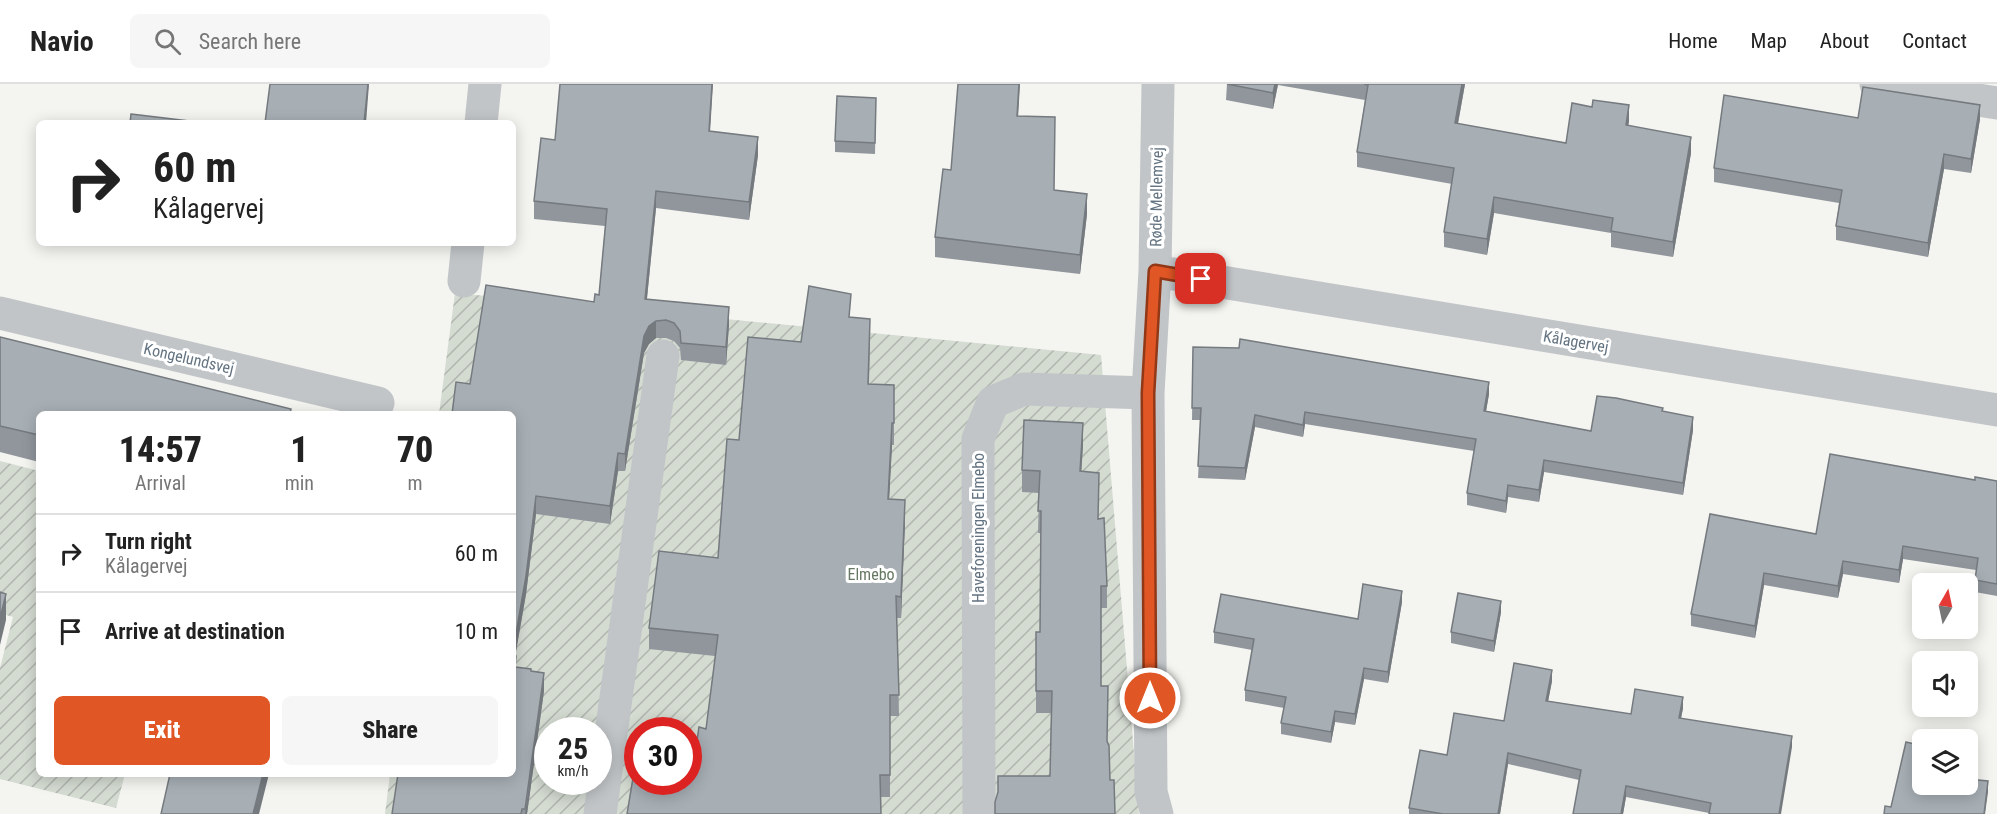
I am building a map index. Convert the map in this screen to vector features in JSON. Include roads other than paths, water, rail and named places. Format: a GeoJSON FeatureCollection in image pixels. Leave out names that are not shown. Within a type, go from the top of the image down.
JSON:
{"type":"FeatureCollection","features":[{"type":"Feature","properties":{"kind":"street"},"geometry":{"type":"LineString","coordinates":[[481,120],[485,84]]}},
{"type":"Feature","properties":{"kind":"street","name":"Røde Mellemvej"},"geometry":{"type":"LineString","coordinates":[[1156,814],[1151,792],[1148,393],[1155,271],[1158,84]]}},
{"type":"Feature","properties":{"kind":"street"},"geometry":{"type":"LineString","coordinates":[[1876,84],[1997,103]]}},
{"type":"Feature","properties":{"kind":"street"},"geometry":{"type":"LineString","coordinates":[[464,281],[468,246]]}},
{"type":"Feature","properties":{"kind":"street","name":"Kålagervej"},"geometry":{"type":"LineString","coordinates":[[1155,271],[1997,410]]}},
{"type":"Feature","properties":{"kind":"street","name":"Kongelundsvej"},"geometry":{"type":"LineString","coordinates":[[0,313],[378,403]]}},
{"type":"Feature","properties":{"kind":"street"},"geometry":{"type":"LineString","coordinates":[[600,814],[663,357]]}},
{"type":"Feature","properties":{"kind":"street","name":"Haveforeningen Elmebo"},"geometry":{"type":"LineString","coordinates":[[979,814],[978,439],[993,402],[1024,389],[1148,393]]}},
{"type":"Feature","properties":{"kind":"park label","name":"Elmebo"},"geometry":{"type":"Point","coordinates":[871,574]}}]}
